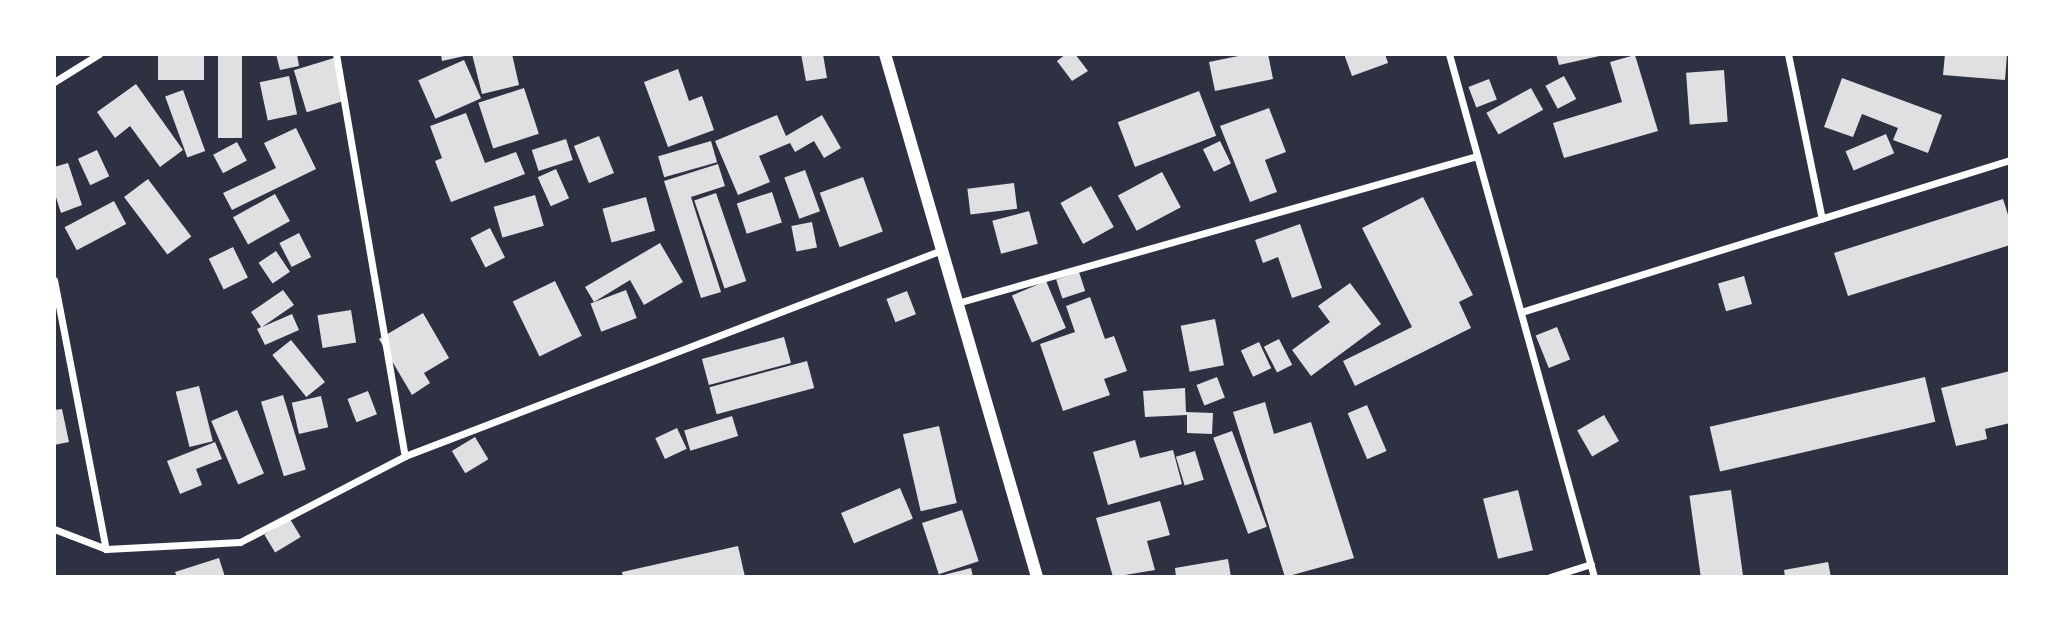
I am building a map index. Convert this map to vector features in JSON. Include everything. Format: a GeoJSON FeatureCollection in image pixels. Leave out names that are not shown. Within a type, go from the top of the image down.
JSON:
{"type":"FeatureCollection","features":[{"type":"Feature","properties":{"kind":"street"},"geometry":{"type":"LineString","coordinates":[[54,82],[99,54]]}},
{"type":"Feature","properties":{"kind":"street"},"geometry":{"type":"LineString","coordinates":[[336,54],[405,456]]}},
{"type":"Feature","properties":{"kind":"street"},"geometry":{"type":"LineString","coordinates":[[885,54],[1037,577]]}},
{"type":"Feature","properties":{"kind":"street"},"geometry":{"type":"LineString","coordinates":[[1449,54],[1594,577]]}},
{"type":"Feature","properties":{"kind":"street"},"geometry":{"type":"LineString","coordinates":[[1788,54],[1822,219]]}},
{"type":"Feature","properties":{"kind":"street"},"geometry":{"type":"LineString","coordinates":[[957,303],[1478,156]]}},
{"type":"Feature","properties":{"kind":"street"},"geometry":{"type":"LineString","coordinates":[[1521,312],[2010,160]]}},
{"type":"Feature","properties":{"kind":"street"},"geometry":{"type":"LineString","coordinates":[[54,529],[106,549],[240,542],[405,456],[942,250]]}},
{"type":"Feature","properties":{"kind":"street"},"geometry":{"type":"LineString","coordinates":[[54,280],[106,549]]}},
{"type":"Feature","properties":{"kind":"street"},"geometry":{"type":"LineString","coordinates":[[1550,577],[1591,564]]}},
{"type":"Feature","properties":{"kind":"building"},"geometry":{"type":"Polygon","coordinates":[[[158,54],[204,54],[204,80],[158,80],[158,54]]]}},
{"type":"Feature","properties":{"kind":"building"},"geometry":{"type":"Polygon","coordinates":[[[218,54],[242,54],[242,138],[218,138],[218,54]]]}},
{"type":"Feature","properties":{"kind":"building"},"geometry":{"type":"Polygon","coordinates":[[[276,54],[297,54],[299,66],[280,70],[276,54]]]}},
{"type":"Feature","properties":{"kind":"building"},"geometry":{"type":"Polygon","coordinates":[[[441,54],[469,54],[469,55],[442,61],[441,54]]]}},
{"type":"Feature","properties":{"kind":"building"},"geometry":{"type":"Polygon","coordinates":[[[472,54],[512,54],[519,85],[482,94],[472,54]]]}},
{"type":"Feature","properties":{"kind":"building"},"geometry":{"type":"Polygon","coordinates":[[[801,54],[823,54],[827,78],[806,81],[801,54]]]}},
{"type":"Feature","properties":{"kind":"building"},"geometry":{"type":"Polygon","coordinates":[[[1066,54],[1075,54],[1088,71],[1072,81],[1057,61],[1066,54]]]}},
{"type":"Feature","properties":{"kind":"building"},"geometry":{"type":"Polygon","coordinates":[[[1248,54],[1268,54],[1273,79],[1215,91],[1209,62],[1248,54]]]}},
{"type":"Feature","properties":{"kind":"building"},"geometry":{"type":"Polygon","coordinates":[[[1344,54],[1385,54],[1388,63],[1352,76],[1344,54]]]}},
{"type":"Feature","properties":{"kind":"building"},"geometry":{"type":"Polygon","coordinates":[[[1556,54],[1604,54],[1604,55],[1559,65],[1556,54]]]}},
{"type":"Feature","properties":{"kind":"building"},"geometry":{"type":"Polygon","coordinates":[[[1945,54],[2007,54],[2005,80],[1943,75],[1945,54]]]}},
{"type":"Feature","properties":{"kind":"building"},"geometry":{"type":"Polygon","coordinates":[[[1635,55],[1658,131],[1564,158],[1553,123],[1622,102],[1610,62],[1635,55]]]}},
{"type":"Feature","properties":{"kind":"building"},"geometry":{"type":"Polygon","coordinates":[[[334,58],[347,100],[307,112],[294,70],[334,58]]]}},
{"type":"Feature","properties":{"kind":"building"},"geometry":{"type":"Polygon","coordinates":[[[464,60],[481,98],[435,119],[418,80],[464,60]]]}},
{"type":"Feature","properties":{"kind":"building"},"geometry":{"type":"Polygon","coordinates":[[[678,69],[689,101],[702,96],[714,130],[668,147],[644,82],[678,69]]]}},
{"type":"Feature","properties":{"kind":"building"},"geometry":{"type":"Polygon","coordinates":[[[1724,70],[1728,122],[1690,125],[1686,73],[1724,70]]]}},
{"type":"Feature","properties":{"kind":"building"},"geometry":{"type":"Polygon","coordinates":[[[289,76],[297,114],[268,120],[260,82],[289,76]]]}},
{"type":"Feature","properties":{"kind":"building"},"geometry":{"type":"Polygon","coordinates":[[[1564,76],[1576,99],[1558,109],[1545,86],[1564,76]]]}},
{"type":"Feature","properties":{"kind":"building"},"geometry":{"type":"Polygon","coordinates":[[[1842,78],[1942,115],[1928,153],[1893,140],[1898,128],[1862,114],[1853,137],[1824,127],[1842,78]]]}},
{"type":"Feature","properties":{"kind":"building"},"geometry":{"type":"Polygon","coordinates":[[[1489,79],[1497,100],[1476,107],[1468,87],[1489,79]]]}},
{"type":"Feature","properties":{"kind":"building"},"geometry":{"type":"Polygon","coordinates":[[[136,84],[183,150],[160,167],[130,126],[115,138],[97,112],[136,84]]]}},
{"type":"Feature","properties":{"kind":"building"},"geometry":{"type":"Polygon","coordinates":[[[524,88],[539,134],[493,148],[478,103],[524,88]]]}},
{"type":"Feature","properties":{"kind":"building"},"geometry":{"type":"Polygon","coordinates":[[[1531,88],[1543,110],[1499,135],[1486,113],[1531,88]]]}},
{"type":"Feature","properties":{"kind":"building"},"geometry":{"type":"Polygon","coordinates":[[[183,90],[205,151],[187,158],[165,96],[183,90]]]}},
{"type":"Feature","properties":{"kind":"building"},"geometry":{"type":"Polygon","coordinates":[[[1199,91],[1216,136],[1135,167],[1118,122],[1199,91]]]}},
{"type":"Feature","properties":{"kind":"building"},"geometry":{"type":"Polygon","coordinates":[[[1269,108],[1286,152],[1265,160],[1277,192],[1250,202],[1220,126],[1269,108]]]}},
{"type":"Feature","properties":{"kind":"building"},"geometry":{"type":"Polygon","coordinates":[[[466,113],[485,163],[516,152],[525,174],[451,202],[435,161],[442,158],[430,126],[466,113]]]}},
{"type":"Feature","properties":{"kind":"building"},"geometry":{"type":"Polygon","coordinates":[[[777,115],[786,136],[822,115],[841,148],[824,158],[814,141],[795,152],[790,143],[759,156],[770,182],[738,195],[715,141],[777,115]]]}},
{"type":"Feature","properties":{"kind":"building"},"geometry":{"type":"Polygon","coordinates":[[[296,128],[316,169],[232,210],[223,193],[276,168],[264,143],[296,128]]]}},
{"type":"Feature","properties":{"kind":"building"},"geometry":{"type":"Polygon","coordinates":[[[1886,134],[1894,153],[1854,171],[1845,151],[1886,134]]]}},
{"type":"Feature","properties":{"kind":"building"},"geometry":{"type":"Polygon","coordinates":[[[599,136],[614,173],[589,183],[574,146],[599,136]]]}},
{"type":"Feature","properties":{"kind":"building"},"geometry":{"type":"Polygon","coordinates":[[[566,139],[573,160],[539,171],[532,150],[566,139]]]}},
{"type":"Feature","properties":{"kind":"building"},"geometry":{"type":"Polygon","coordinates":[[[711,141],[717,162],[664,177],[658,156],[711,141]]]}},
{"type":"Feature","properties":{"kind":"building"},"geometry":{"type":"Polygon","coordinates":[[[1220,141],[1231,163],[1214,172],[1203,149],[1220,141]]]}},
{"type":"Feature","properties":{"kind":"building"},"geometry":{"type":"Polygon","coordinates":[[[237,142],[247,161],[223,173],[213,155],[237,142]]]}},
{"type":"Feature","properties":{"kind":"building"},"geometry":{"type":"Polygon","coordinates":[[[97,150],[109,176],[90,185],[78,159],[97,150]]]}},
{"type":"Feature","properties":{"kind":"building"},"geometry":{"type":"Polygon","coordinates":[[[68,163],[82,205],[61,213],[54,191],[54,167],[68,163]]]}},
{"type":"Feature","properties":{"kind":"building"},"geometry":{"type":"Polygon","coordinates":[[[718,164],[725,186],[691,197],[721,292],[701,298],[664,181],[718,164]]]}},
{"type":"Feature","properties":{"kind":"building"},"geometry":{"type":"Polygon","coordinates":[[[556,169],[569,198],[551,206],[538,177],[556,169]]]}},
{"type":"Feature","properties":{"kind":"building"},"geometry":{"type":"Polygon","coordinates":[[[805,170],[820,211],[799,219],[784,178],[805,170]]]}},
{"type":"Feature","properties":{"kind":"building"},"geometry":{"type":"Polygon","coordinates":[[[1162,172],[1181,207],[1137,231],[1118,195],[1162,172]]]}},
{"type":"Feature","properties":{"kind":"building"},"geometry":{"type":"Polygon","coordinates":[[[863,177],[883,232],[840,247],[820,193],[863,177]]]}},
{"type":"Feature","properties":{"kind":"building"},"geometry":{"type":"Polygon","coordinates":[[[148,179],[191,237],[167,255],[124,197],[148,179]]]}},
{"type":"Feature","properties":{"kind":"building"},"geometry":{"type":"Polygon","coordinates":[[[1014,183],[1017,209],[971,215],[967,189],[1014,183]]]}},
{"type":"Feature","properties":{"kind":"building"},"geometry":{"type":"Polygon","coordinates":[[[1091,186],[1114,227],[1083,244],[1060,203],[1091,186]]]}},
{"type":"Feature","properties":{"kind":"building"},"geometry":{"type":"Polygon","coordinates":[[[772,192],[782,222],[747,234],[737,203],[772,192]]]}},
{"type":"Feature","properties":{"kind":"building"},"geometry":{"type":"Polygon","coordinates":[[[716,193],[746,281],[725,288],[694,200],[716,193]]]}},
{"type":"Feature","properties":{"kind":"building"},"geometry":{"type":"Polygon","coordinates":[[[275,194],[290,221],[248,244],[233,217],[275,194]]]}},
{"type":"Feature","properties":{"kind":"building"},"geometry":{"type":"Polygon","coordinates":[[[535,195],[544,226],[502,238],[494,207],[535,195]]]}},
{"type":"Feature","properties":{"kind":"building"},"geometry":{"type":"Polygon","coordinates":[[[646,197],[655,231],[612,242],[603,209],[646,197]]]}},
{"type":"Feature","properties":{"kind":"building"},"geometry":{"type":"Polygon","coordinates":[[[1423,197],[1473,295],[1459,302],[1471,328],[1355,386],[1343,361],[1412,327],[1362,228],[1423,197]]]}},
{"type":"Feature","properties":{"kind":"building"},"geometry":{"type":"Polygon","coordinates":[[[2003,199],[2010,221],[2010,245],[1848,296],[1834,253],[2003,199]]]}},
{"type":"Feature","properties":{"kind":"building"},"geometry":{"type":"Polygon","coordinates":[[[114,201],[126,224],[77,250],[65,227],[114,201]]]}},
{"type":"Feature","properties":{"kind":"building"},"geometry":{"type":"Polygon","coordinates":[[[1029,211],[1038,244],[1001,254],[992,221],[1029,211]]]}},
{"type":"Feature","properties":{"kind":"building"},"geometry":{"type":"Polygon","coordinates":[[[812,222],[817,248],[796,252],[791,226],[812,222]]]}},
{"type":"Feature","properties":{"kind":"building"},"geometry":{"type":"Polygon","coordinates":[[[1300,224],[1322,288],[1292,298],[1278,257],[1263,263],[1255,240],[1300,224]]]}},
{"type":"Feature","properties":{"kind":"building"},"geometry":{"type":"Polygon","coordinates":[[[490,228],[505,257],[485,267],[470,238],[490,228]]]}},
{"type":"Feature","properties":{"kind":"building"},"geometry":{"type":"Polygon","coordinates":[[[299,233],[311,257],[292,267],[279,243],[299,233]]]}},
{"type":"Feature","properties":{"kind":"building"},"geometry":{"type":"Polygon","coordinates":[[[660,243],[683,282],[644,305],[630,280],[594,302],[585,287],[660,243]]]}},
{"type":"Feature","properties":{"kind":"building"},"geometry":{"type":"Polygon","coordinates":[[[233,247],[248,278],[224,289],[209,259],[233,247]]]}},
{"type":"Feature","properties":{"kind":"building"},"geometry":{"type":"Polygon","coordinates":[[[276,251],[290,272],[273,283],[259,263],[276,251]]]}},
{"type":"Feature","properties":{"kind":"building"},"geometry":{"type":"Polygon","coordinates":[[[1079,272],[1085,291],[1062,298],[1056,279],[1079,272]]]}},
{"type":"Feature","properties":{"kind":"building"},"geometry":{"type":"Polygon","coordinates":[[[1744,276],[1752,304],[1726,311],[1718,283],[1744,276]]]}},
{"type":"Feature","properties":{"kind":"building"},"geometry":{"type":"Polygon","coordinates":[[[555,281],[582,336],[539,356],[513,302],[555,281]]]}},
{"type":"Feature","properties":{"kind":"building"},"geometry":{"type":"Polygon","coordinates":[[[1046,281],[1066,328],[1032,342],[1012,295],[1046,281]]]}},
{"type":"Feature","properties":{"kind":"building"},"geometry":{"type":"Polygon","coordinates":[[[1350,283],[1381,324],[1311,376],[1292,350],[1330,322],[1318,306],[1350,283]]]}},
{"type":"Feature","properties":{"kind":"building"},"geometry":{"type":"Polygon","coordinates":[[[283,290],[294,305],[262,327],[292,314],[299,330],[265,345],[257,329],[261,327],[251,312],[283,290]]]}},
{"type":"Feature","properties":{"kind":"building"},"geometry":{"type":"Polygon","coordinates":[[[626,290],[637,318],[601,332],[591,304],[626,290]]]}},
{"type":"Feature","properties":{"kind":"building"},"geometry":{"type":"Polygon","coordinates":[[[907,291],[916,314],[895,322],[886,299],[907,291]]]}},
{"type":"Feature","properties":{"kind":"building"},"geometry":{"type":"Polygon","coordinates":[[[1090,297],[1105,339],[1114,336],[1127,371],[1104,379],[1110,395],[1063,411],[1040,344],[1075,332],[1066,306],[1090,297]]]}},
{"type":"Feature","properties":{"kind":"building"},"geometry":{"type":"Polygon","coordinates":[[[351,310],[356,343],[323,348],[317,315],[351,310]]]}},
{"type":"Feature","properties":{"kind":"building"},"geometry":{"type":"Polygon","coordinates":[[[423,313],[449,358],[424,373],[430,383],[412,395],[379,339],[423,313]]]}},
{"type":"Feature","properties":{"kind":"building"},"geometry":{"type":"Polygon","coordinates":[[[1215,319],[1224,365],[1190,372],[1181,326],[1215,319]]]}},
{"type":"Feature","properties":{"kind":"building"},"geometry":{"type":"Polygon","coordinates":[[[1557,327],[1570,359],[1549,368],[1536,336],[1557,327]]]}},
{"type":"Feature","properties":{"kind":"building"},"geometry":{"type":"Polygon","coordinates":[[[784,337],[791,363],[709,385],[702,359],[784,337]]]}},
{"type":"Feature","properties":{"kind":"building"},"geometry":{"type":"Polygon","coordinates":[[[1279,339],[1292,365],[1277,373],[1264,347],[1279,339]]]}},
{"type":"Feature","properties":{"kind":"building"},"geometry":{"type":"Polygon","coordinates":[[[291,340],[325,382],[306,397],[272,355],[291,340]]]}},
{"type":"Feature","properties":{"kind":"building"},"geometry":{"type":"Polygon","coordinates":[[[1259,342],[1271,368],[1253,377],[1241,350],[1259,342]]]}},
{"type":"Feature","properties":{"kind":"building"},"geometry":{"type":"Polygon","coordinates":[[[807,361],[814,388],[717,414],[709,387],[807,361]]]}},
{"type":"Feature","properties":{"kind":"building"},"geometry":{"type":"Polygon","coordinates":[[[2010,371],[2010,423],[1985,429],[1987,439],[1956,446],[1941,388],[2010,371]]]}},
{"type":"Feature","properties":{"kind":"building"},"geometry":{"type":"Polygon","coordinates":[[[1217,377],[1225,398],[1204,405],[1196,385],[1217,377]]]}},
{"type":"Feature","properties":{"kind":"building"},"geometry":{"type":"Polygon","coordinates":[[[1925,377],[1935,422],[1720,472],[1710,427],[1925,377]]]}},
{"type":"Feature","properties":{"kind":"building"},"geometry":{"type":"Polygon","coordinates":[[[199,386],[213,441],[190,447],[176,392],[199,386]]]}},
{"type":"Feature","properties":{"kind":"building"},"geometry":{"type":"Polygon","coordinates":[[[1185,388],[1186,412],[1213,413],[1212,434],[1187,433],[1187,415],[1145,417],[1143,391],[1185,388]]]}},
{"type":"Feature","properties":{"kind":"building"},"geometry":{"type":"Polygon","coordinates":[[[368,391],[377,414],[356,422],[347,399],[368,391]]]}},
{"type":"Feature","properties":{"kind":"building"},"geometry":{"type":"Polygon","coordinates":[[[283,395],[306,470],[284,476],[261,402],[283,395]]]}},
{"type":"Feature","properties":{"kind":"building"},"geometry":{"type":"Polygon","coordinates":[[[321,396],[328,427],[299,434],[292,403],[321,396]]]}},
{"type":"Feature","properties":{"kind":"building"},"geometry":{"type":"Polygon","coordinates":[[[1265,402],[1274,434],[1311,422],[1354,558],[1285,577],[1233,412],[1265,402]]]}},
{"type":"Feature","properties":{"kind":"building"},"geometry":{"type":"Polygon","coordinates":[[[1367,405],[1387,451],[1367,459],[1348,413],[1367,405]]]}},
{"type":"Feature","properties":{"kind":"building"},"geometry":{"type":"Polygon","coordinates":[[[62,409],[69,442],[54,445],[54,410],[62,409]]]}},
{"type":"Feature","properties":{"kind":"building"},"geometry":{"type":"Polygon","coordinates":[[[237,410],[264,474],[238,484],[211,421],[237,410]]]}},
{"type":"Feature","properties":{"kind":"building"},"geometry":{"type":"Polygon","coordinates":[[[1604,415],[1619,441],[1592,456],[1577,430],[1604,415]]]}},
{"type":"Feature","properties":{"kind":"building"},"geometry":{"type":"Polygon","coordinates":[[[732,416],[738,436],[690,451],[684,431],[732,416]]]}},
{"type":"Feature","properties":{"kind":"building"},"geometry":{"type":"Polygon","coordinates":[[[939,426],[957,503],[921,511],[903,434],[939,426]]]}},
{"type":"Feature","properties":{"kind":"building"},"geometry":{"type":"Polygon","coordinates":[[[677,428],[687,449],[665,459],[655,438],[677,428]]]}},
{"type":"Feature","properties":{"kind":"building"},"geometry":{"type":"Polygon","coordinates":[[[1232,431],[1267,527],[1248,534],[1213,438],[1232,431]]]}},
{"type":"Feature","properties":{"kind":"building"},"geometry":{"type":"Polygon","coordinates":[[[475,437],[488,459],[465,473],[452,451],[475,437]]]}},
{"type":"Feature","properties":{"kind":"building"},"geometry":{"type":"Polygon","coordinates":[[[1135,440],[1140,458],[1173,450],[1182,484],[1108,505],[1093,452],[1135,440]]]}},
{"type":"Feature","properties":{"kind":"building"},"geometry":{"type":"Polygon","coordinates":[[[215,442],[222,459],[196,469],[202,485],[180,494],[167,461],[215,442]]]}},
{"type":"Feature","properties":{"kind":"building"},"geometry":{"type":"Polygon","coordinates":[[[1195,451],[1204,480],[1185,486],[1176,457],[1195,451]]]}},
{"type":"Feature","properties":{"kind":"building"},"geometry":{"type":"Polygon","coordinates":[[[900,488],[913,518],[854,543],[841,513],[900,488]]]}},
{"type":"Feature","properties":{"kind":"building"},"geometry":{"type":"Polygon","coordinates":[[[1518,490],[1533,550],[1498,559],[1483,499],[1518,490]]]}},
{"type":"Feature","properties":{"kind":"building"},"geometry":{"type":"Polygon","coordinates":[[[1731,490],[1743,577],[1701,577],[1689,496],[1731,490]]]}},
{"type":"Feature","properties":{"kind":"building"},"geometry":{"type":"Polygon","coordinates":[[[1160,501],[1170,535],[1147,541],[1155,570],[1113,577],[1096,518],[1160,501]]]}},
{"type":"Feature","properties":{"kind":"building"},"geometry":{"type":"Polygon","coordinates":[[[962,510],[979,561],[939,574],[922,523],[962,510]]]}},
{"type":"Feature","properties":{"kind":"building"},"geometry":{"type":"Polygon","coordinates":[[[290,519],[301,537],[275,552],[264,534],[290,519]]]}},
{"type":"Feature","properties":{"kind":"building"},"geometry":{"type":"Polygon","coordinates":[[[738,546],[745,577],[623,577],[622,572],[738,546]]]}},
{"type":"Feature","properties":{"kind":"building"},"geometry":{"type":"Polygon","coordinates":[[[219,558],[225,577],[177,577],[175,572],[219,558]]]}},
{"type":"Feature","properties":{"kind":"building"},"geometry":{"type":"Polygon","coordinates":[[[1228,559],[1231,577],[1176,577],[1175,568],[1228,559]]]}},
{"type":"Feature","properties":{"kind":"building"},"geometry":{"type":"Polygon","coordinates":[[[1828,562],[1831,577],[1785,577],[1784,570],[1828,562]]]}},
{"type":"Feature","properties":{"kind":"building"},"geometry":{"type":"Polygon","coordinates":[[[971,568],[973,577],[940,577],[940,576],[971,568]]]}}]}
